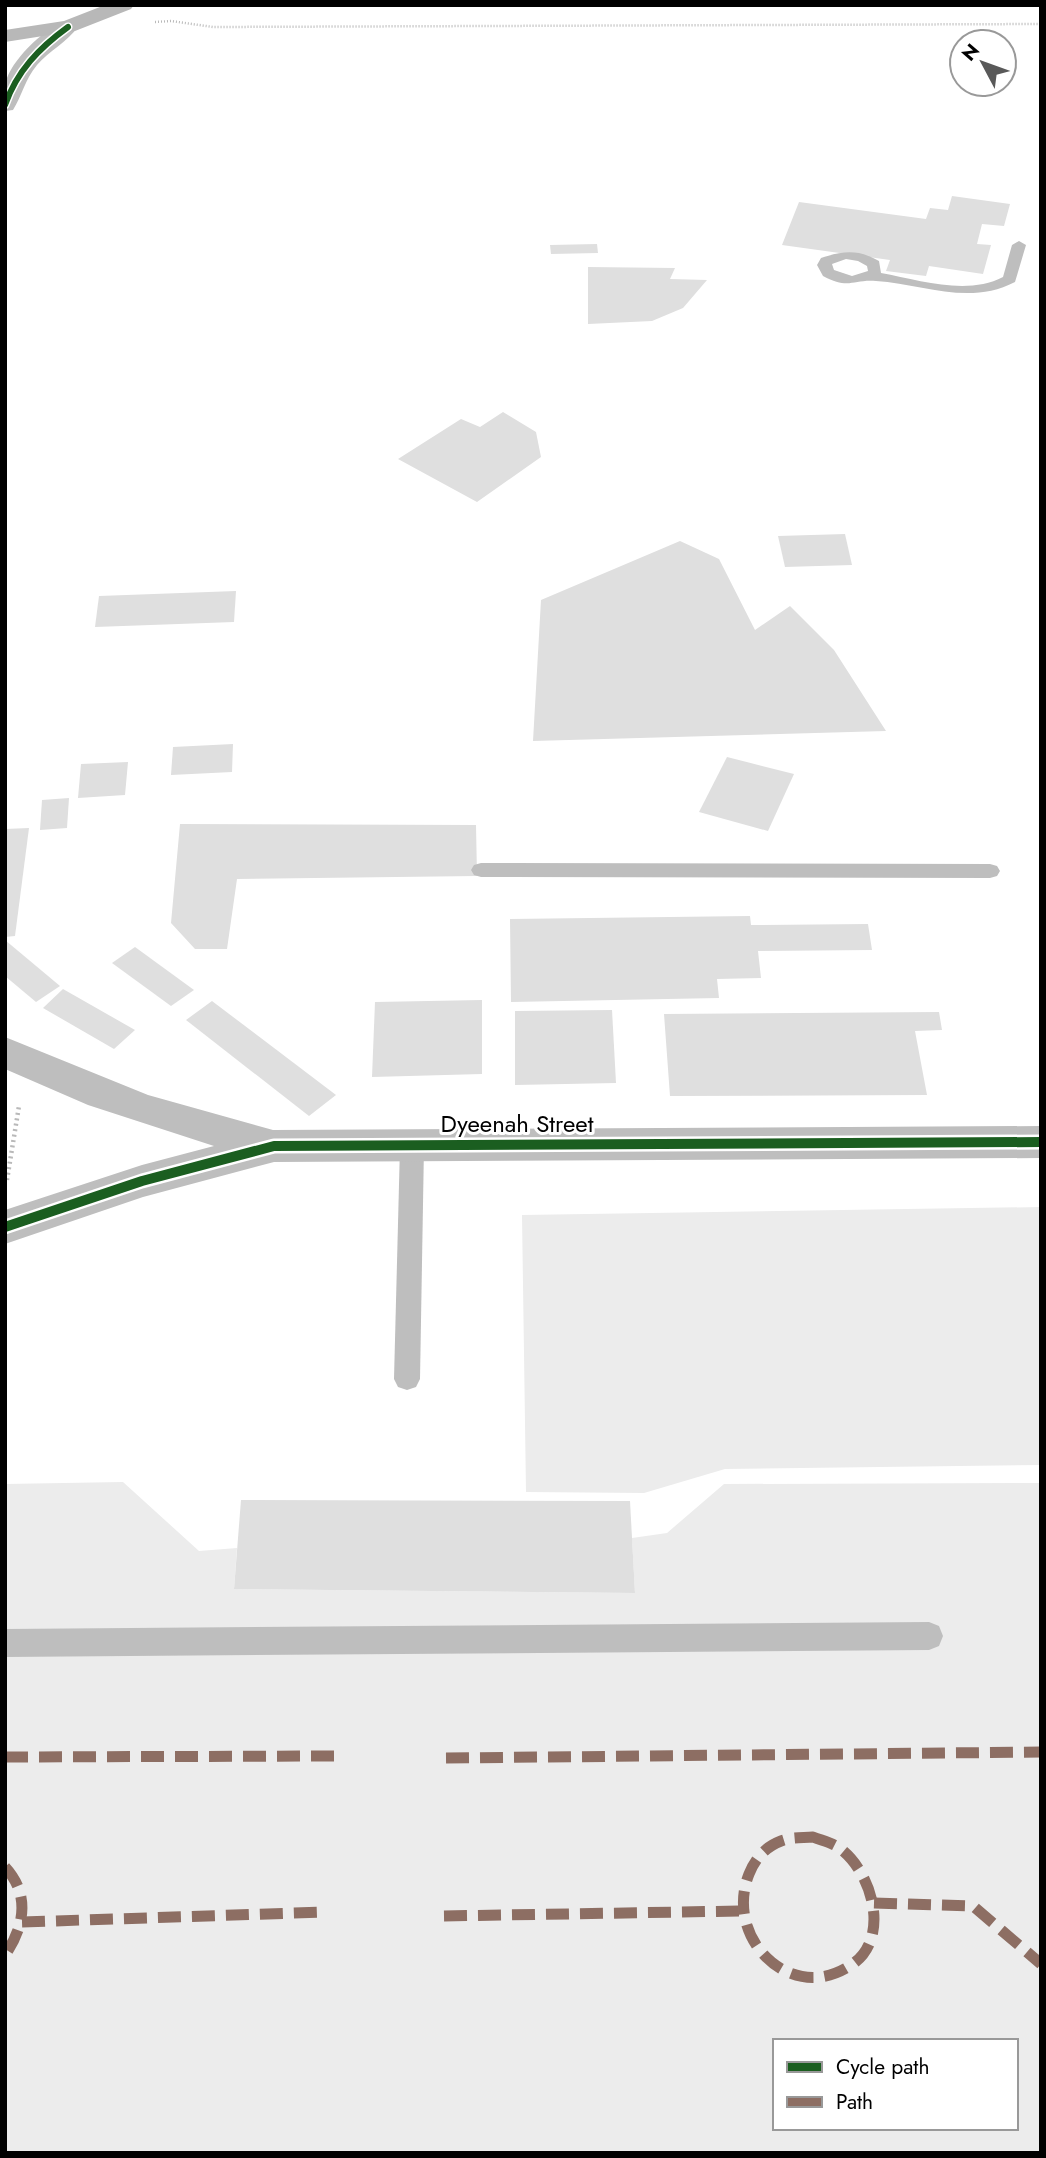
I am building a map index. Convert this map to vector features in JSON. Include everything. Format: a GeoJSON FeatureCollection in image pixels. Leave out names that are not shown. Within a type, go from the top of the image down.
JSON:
{"type":"FeatureCollection","features":[{"type":"Feature","properties":{"kind":"main road"},"geometry":{"type":"LineString","coordinates":[[5,36],[68,27],[126,6]]}},
{"type":"Feature","properties":{"kind":"street"},"geometry":{"type":"LineString","coordinates":[[5,105],[9,92],[26,64],[68,27]]}},
{"type":"Feature","properties":{"kind":"street","name":"Dyeenah Street"},"geometry":{"type":"LineString","coordinates":[[19,1059],[147,1111],[274,1146]]}},
{"type":"Feature","properties":{"kind":"street","name":"Dyeenah Street"},"geometry":{"type":"LineString","coordinates":[[5,1227],[142,1181],[274,1146],[1041,1142]]}},
{"type":"Feature","properties":{"kind":"lane"},"geometry":{"type":"LineString","coordinates":[[872,276],[968,290],[993,288],[1010,279],[1019,245]]}},
{"type":"Feature","properties":{"kind":"lane"},"geometry":{"type":"LineString","coordinates":[[481,870],[990,871]]}},
{"type":"Feature","properties":{"kind":"lane"},"geometry":{"type":"LineString","coordinates":[[407,1379],[412,1146]]}},
{"type":"Feature","properties":{"kind":"lane"},"geometry":{"type":"LineString","coordinates":[[5,1643],[929,1636]]}},
{"type":"Feature","properties":{"kind":"path"},"geometry":{"type":"LineString","coordinates":[[149,23],[171,21],[213,27],[1041,24]]}},
{"type":"Feature","properties":{"kind":"path"},"geometry":{"type":"LineString","coordinates":[[5,1188],[21,1096],[19,1059]]}},
{"type":"Feature","properties":{"kind":"shaded area"},"geometry":{"type":"Polygon","coordinates":[[[1041,1207],[1041,1465],[725,1469],[644,1493],[526,1492],[522,1215],[1041,1207]]]}},
{"type":"Feature","properties":{"kind":"shaded area"},"geometry":{"type":"Polygon","coordinates":[[[123,1482],[199,1551],[237,1548],[234,1589],[635,1593],[632,1538],[667,1533],[724,1484],[1041,1483],[1041,2153],[5,2153],[5,1484],[123,1482]]]}},
{"type":"Feature","properties":{"kind":"building"},"geometry":{"type":"Polygon","coordinates":[[[952,196],[1010,204],[1004,226],[982,224],[977,244],[991,245],[983,274],[929,266],[926,276],[886,271],[890,260],[782,245],[799,202],[926,219],[930,208],[948,210],[952,196]]]}},
{"type":"Feature","properties":{"kind":"building"},"geometry":{"type":"Polygon","coordinates":[[[597,244],[598,253],[551,254],[550,245],[597,244]]]}},
{"type":"Feature","properties":{"kind":"building"},"geometry":{"type":"Polygon","coordinates":[[[588,267],[675,268],[670,279],[707,280],[683,308],[652,321],[588,324],[588,267]]]}},
{"type":"Feature","properties":{"kind":"building"},"geometry":{"type":"Polygon","coordinates":[[[503,412],[536,432],[541,457],[477,502],[398,459],[461,419],[480,427],[503,412]]]}},
{"type":"Feature","properties":{"kind":"building"},"geometry":{"type":"Polygon","coordinates":[[[845,534],[852,565],[785,567],[778,536],[845,534]]]}},
{"type":"Feature","properties":{"kind":"building"},"geometry":{"type":"Polygon","coordinates":[[[680,541],[719,559],[755,630],[790,606],[834,650],[886,731],[533,741],[541,600],[680,541]]]}},
{"type":"Feature","properties":{"kind":"building"},"geometry":{"type":"Polygon","coordinates":[[[236,591],[234,622],[95,627],[99,596],[236,591]]]}},
{"type":"Feature","properties":{"kind":"building"},"geometry":{"type":"Polygon","coordinates":[[[233,744],[232,772],[171,775],[173,747],[233,744]]]}},
{"type":"Feature","properties":{"kind":"building"},"geometry":{"type":"Polygon","coordinates":[[[727,757],[794,774],[768,831],[699,812],[727,757]]]}},
{"type":"Feature","properties":{"kind":"building"},"geometry":{"type":"Polygon","coordinates":[[[128,762],[125,795],[78,798],[81,764],[128,762]]]}},
{"type":"Feature","properties":{"kind":"building"},"geometry":{"type":"Polygon","coordinates":[[[69,798],[67,828],[40,830],[42,800],[69,798]]]}},
{"type":"Feature","properties":{"kind":"building"},"geometry":{"type":"Polygon","coordinates":[[[180,824],[476,825],[477,876],[237,879],[227,949],[195,949],[171,923],[180,824]]]}},
{"type":"Feature","properties":{"kind":"building"},"geometry":{"type":"Polygon","coordinates":[[[29,828],[15,936],[5,937],[5,829],[29,828]]]}},
{"type":"Feature","properties":{"kind":"building"},"geometry":{"type":"Polygon","coordinates":[[[750,916],[751,925],[868,924],[872,950],[758,951],[761,978],[717,979],[719,998],[511,1002],[510,919],[750,916]]]}},
{"type":"Feature","properties":{"kind":"building"},"geometry":{"type":"Polygon","coordinates":[[[5,940],[60,986],[36,1002],[5,976],[5,940]]]}},
{"type":"Feature","properties":{"kind":"building"},"geometry":{"type":"Polygon","coordinates":[[[135,947],[194,990],[171,1006],[112,963],[135,947]]]}},
{"type":"Feature","properties":{"kind":"building"},"geometry":{"type":"Polygon","coordinates":[[[63,989],[135,1030],[114,1049],[43,1008],[63,989]]]}},
{"type":"Feature","properties":{"kind":"building"},"geometry":{"type":"Polygon","coordinates":[[[482,1000],[482,1074],[372,1077],[375,1002],[482,1000]]]}},
{"type":"Feature","properties":{"kind":"building"},"geometry":{"type":"Polygon","coordinates":[[[212,1001],[336,1095],[309,1116],[186,1020],[212,1001]]]}},
{"type":"Feature","properties":{"kind":"building"},"geometry":{"type":"Polygon","coordinates":[[[612,1010],[616,1083],[515,1085],[515,1011],[612,1010]]]}},
{"type":"Feature","properties":{"kind":"building"},"geometry":{"type":"Polygon","coordinates":[[[939,1012],[942,1030],[915,1031],[927,1095],[670,1096],[664,1014],[939,1012]]]}},
{"type":"Feature","properties":{"kind":"building"},"geometry":{"type":"Polygon","coordinates":[[[241,1500],[630,1501],[635,1593],[234,1589],[241,1500]]]}},
{"type":"Feature","properties":{"kind":"marked path"},"geometry":{"type":"LineString","coordinates":[[446,1758],[1041,1752]]}},
{"type":"Feature","properties":{"kind":"marked path"},"geometry":{"type":"LineString","coordinates":[[5,1757],[337,1756]]}},
{"type":"Feature","properties":{"kind":"marked path"},"geometry":{"type":"LineString","coordinates":[[813,1837],[839,1848],[853,1860],[869,1889],[874,1921],[865,1951],[854,1963],[829,1976],[805,1978],[782,1971],[764,1956],[750,1937],[743,1914],[743,1889],[753,1864],[768,1848],[787,1839],[813,1837]]}},
{"type":"Feature","properties":{"kind":"marked path"},"geometry":{"type":"LineString","coordinates":[[5,1867],[14,1876],[19,1887],[23,1910],[17,1934],[5,1955]]}},
{"type":"Feature","properties":{"kind":"marked path"},"geometry":{"type":"LineString","coordinates":[[874,1903],[973,1906],[1041,1964]]}},
{"type":"Feature","properties":{"kind":"marked path"},"geometry":{"type":"LineString","coordinates":[[444,1916],[741,1911]]}},
{"type":"Feature","properties":{"kind":"marked path"},"geometry":{"type":"LineString","coordinates":[[22,1922],[326,1912]]}},
{"type":"Feature","properties":{"kind":"cycle path"},"geometry":{"type":"LineString","coordinates":[[5,105],[9,92],[29,61],[68,27]]}},
{"type":"Feature","properties":{"kind":"cycle path"},"geometry":{"type":"LineString","coordinates":[[5,1227],[142,1181],[274,1146],[1041,1142]]}}]}
